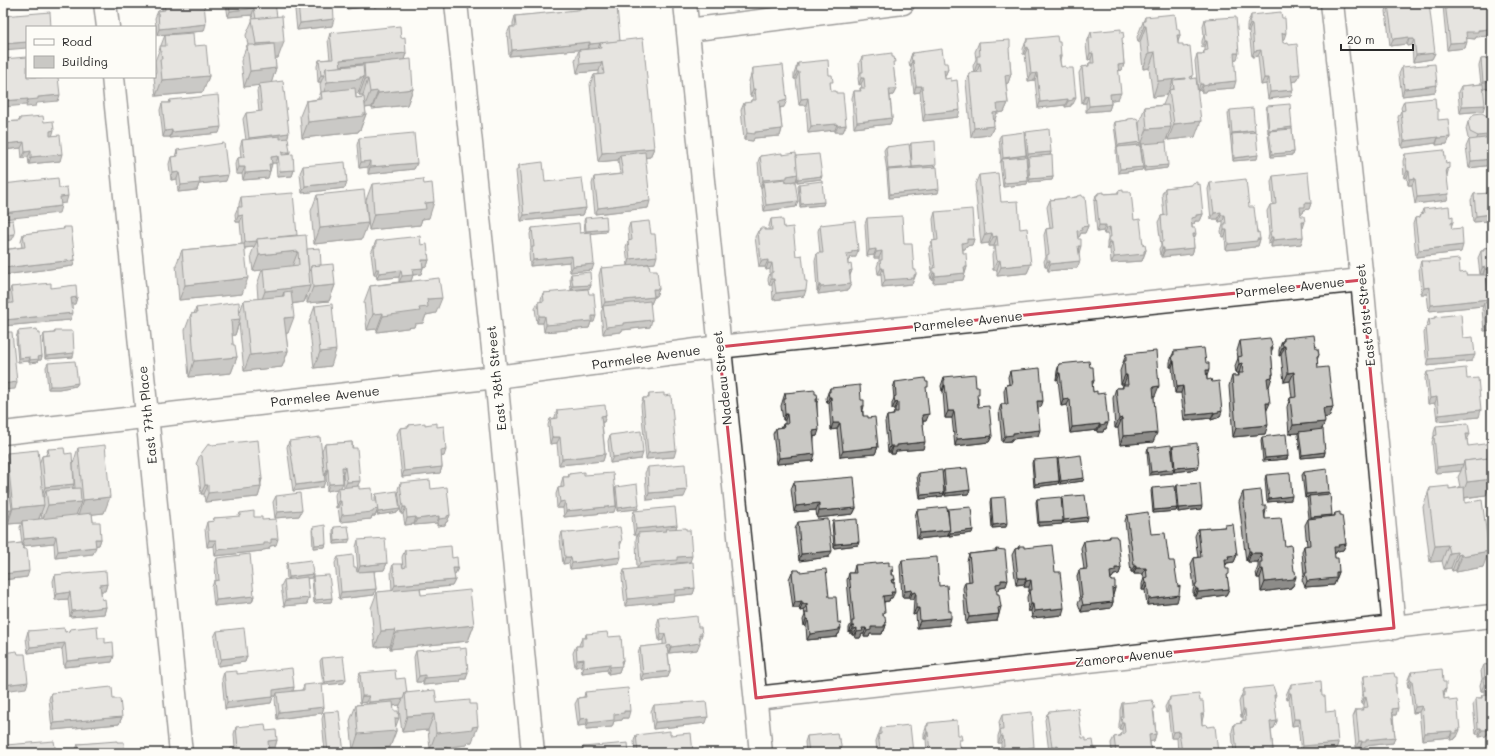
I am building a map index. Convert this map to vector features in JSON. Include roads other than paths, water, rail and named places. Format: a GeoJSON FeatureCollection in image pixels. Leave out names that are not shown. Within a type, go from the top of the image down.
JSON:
{"type":"FeatureCollection","features":[{"type":"Feature","properties":{"kind":"street"},"geometry":{"type":"LineString","coordinates":[[105,3],[108,26]]}},
{"type":"Feature","properties":{"kind":"street","name":"East 78th Street"},"geometry":{"type":"LineString","coordinates":[[456,3],[496,377],[532,753]]}},
{"type":"Feature","properties":{"kind":"street","name":"Nadeau Street"},"geometry":{"type":"LineString","coordinates":[[685,3],[761,753]]}},
{"type":"Feature","properties":{"kind":"street"},"geometry":{"type":"LineString","coordinates":[[688,30],[903,3]]}},
{"type":"Feature","properties":{"kind":"street","name":"East 81st Street"},"geometry":{"type":"LineString","coordinates":[[1332,3],[1362,280],[1394,628]]}},
{"type":"Feature","properties":{"kind":"street","name":"East 77th Place"},"geometry":{"type":"LineString","coordinates":[[113,78],[181,753]]}},
{"type":"Feature","properties":{"kind":"street","name":"Parmelee Avenue"},"geometry":{"type":"LineString","coordinates":[[3,432],[496,377],[719,347],[1362,280]]}},
{"type":"Feature","properties":{"kind":"street","name":"Zamora Avenue"},"geometry":{"type":"LineString","coordinates":[[756,698],[1492,616]]}}]}
